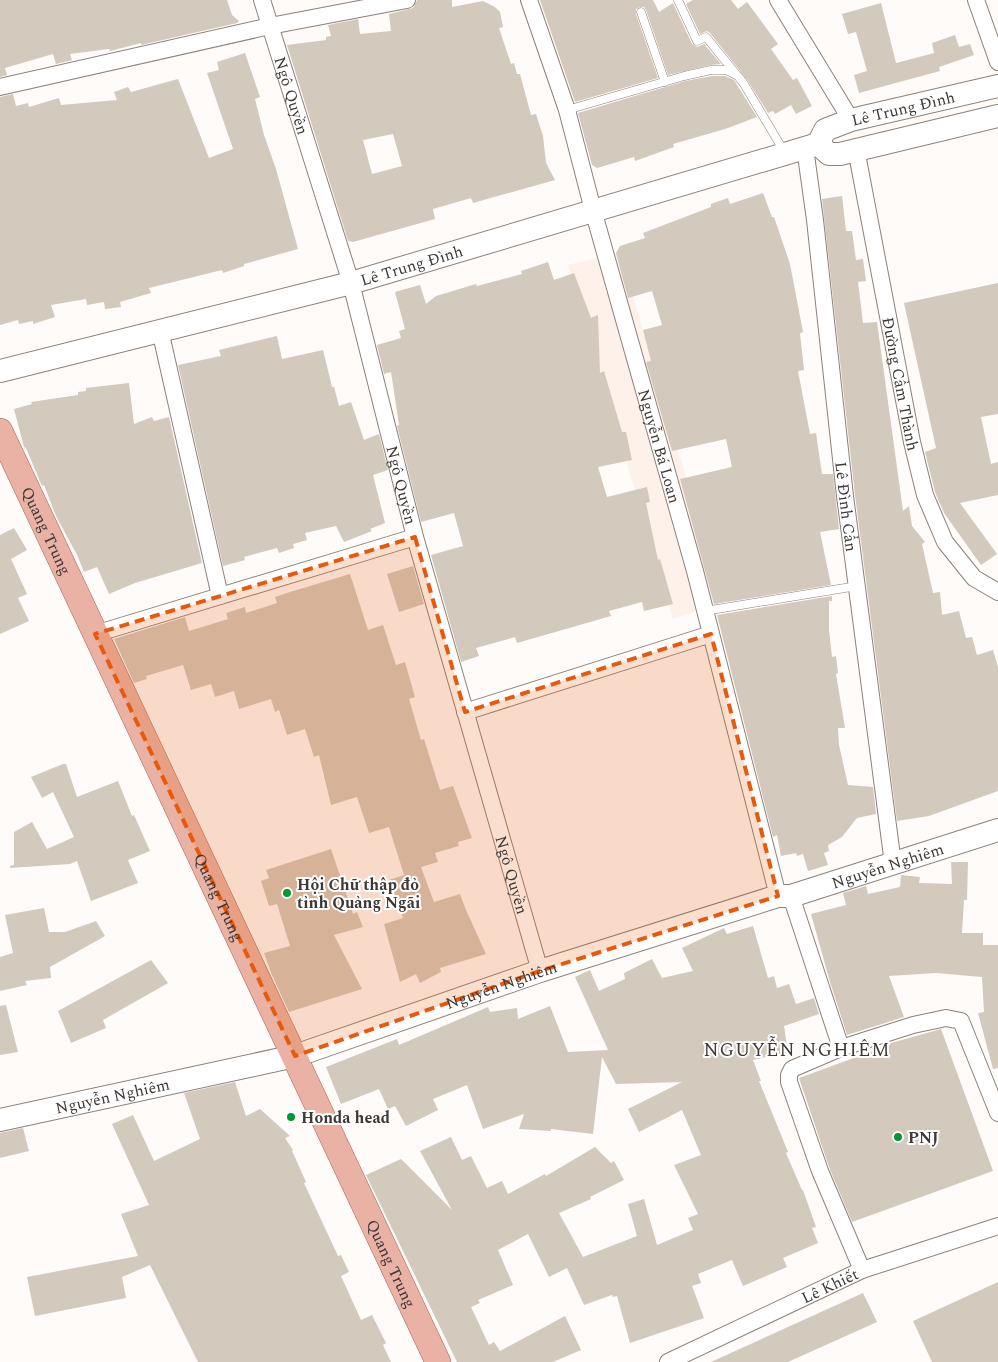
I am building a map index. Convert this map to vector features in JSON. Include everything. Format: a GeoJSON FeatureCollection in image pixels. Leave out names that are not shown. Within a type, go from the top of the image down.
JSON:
{"type":"FeatureCollection","features":[{"type":"Feature","properties":{"kind":"main road","name":"Lê Trung Đình"},"geometry":{"type":"LineString","coordinates":[[0,371],[351,283],[803,149],[825,130],[852,120],[988,88]]}},
{"type":"Feature","properties":{"kind":"main road"},"geometry":{"type":"LineString","coordinates":[[988,88],[992,118]]}},
{"type":"Feature","properties":{"kind":"main road","name":"Lê Trung Đình"},"geometry":{"type":"LineString","coordinates":[[803,149],[840,154],[992,118]]}},
{"type":"Feature","properties":{"kind":"main road","name":"Quang Trung"},"geometry":{"type":"LineString","coordinates":[[0,431],[438,1362]]}},
{"type":"Feature","properties":{"kind":"main road","name":"Nguyễn Nghiêm"},"geometry":{"type":"LineString","coordinates":[[0,1120],[295,1056],[540,971],[893,864],[998,830]]}},
{"type":"Feature","properties":{"kind":"street","name":"Ngô Quyền"},"geometry":{"type":"LineString","coordinates":[[262,0],[351,283],[415,538],[540,971]]}},
{"type":"Feature","properties":{"kind":"street"},"geometry":{"type":"LineString","coordinates":[[0,87],[270,26],[407,0]]}},
{"type":"Feature","properties":{"kind":"street","name":"Nguyễn Bá Loan"},"geometry":{"type":"LineString","coordinates":[[529,0],[567,110],[593,210],[784,896],[841,1048]]}},
{"type":"Feature","properties":{"kind":"street"},"geometry":{"type":"LineString","coordinates":[[779,0],[852,120]]}},
{"type":"Feature","properties":{"kind":"street"},"geometry":{"type":"LineString","coordinates":[[976,0],[998,62]]}},
{"type":"Feature","properties":{"kind":"street","name":"Lê Đình Cẩn"},"geometry":{"type":"LineString","coordinates":[[803,149],[817,240],[845,496],[893,864]]}},
{"type":"Feature","properties":{"kind":"street","name":"Đường Cẩm Thành"},"geometry":{"type":"LineString","coordinates":[[856,149],[912,442],[925,495],[946,542],[974,578],[998,592]]}},
{"type":"Feature","properties":{"kind":"street"},"geometry":{"type":"LineString","coordinates":[[160,330],[220,596]]}},
{"type":"Feature","properties":{"kind":"street"},"geometry":{"type":"LineString","coordinates":[[95,634],[415,538]]}},
{"type":"Feature","properties":{"kind":"street"},"geometry":{"type":"LineString","coordinates":[[465,712],[711,634]]}},
{"type":"Feature","properties":{"kind":"street"},"geometry":{"type":"LineString","coordinates":[[862,1270],[820,1171],[789,1082],[789,1075],[792,1069],[841,1048],[913,1025],[946,1018],[961,1022],[998,1113]]}},
{"type":"Feature","properties":{"kind":"street","name":"Lê Khiết"},"geometry":{"type":"LineString","coordinates":[[668,1362],[862,1270],[998,1226]]}},
{"type":"Feature","properties":{"kind":"lane"},"geometry":{"type":"LineString","coordinates":[[678,0],[697,41],[706,37],[757,103],[803,149]]}},
{"type":"Feature","properties":{"kind":"lane"},"geometry":{"type":"LineString","coordinates":[[641,12],[665,82]]}},
{"type":"Feature","properties":{"kind":"lane"},"geometry":{"type":"LineString","coordinates":[[567,110],[700,72],[726,70],[738,76]]}},
{"type":"Feature","properties":{"kind":"lane"},"geometry":{"type":"LineString","coordinates":[[705,611],[857,586]]}},
{"type":"Feature","properties":{"kind":"highlighted area"},"geometry":{"type":"Polygon","coordinates":[[[415,537],[465,712],[711,634],[778,896],[540,971],[295,1056],[95,634],[415,537]]]}},
{"type":"Feature","properties":{"kind":"shaded area"},"geometry":{"type":"Polygon","coordinates":[[[620,252],[723,603],[673,619],[568,265],[620,252]]]}},
{"type":"Feature","properties":{"kind":"building"},"geometry":{"type":"Polygon","coordinates":[[[0,0],[227,0],[232,15],[239,21],[141,45],[141,43],[110,51],[109,49],[70,54],[72,60],[56,64],[53,54],[5,68],[7,75],[0,77],[0,0]]]}},
{"type":"Feature","properties":{"kind":"building"},"geometry":{"type":"Polygon","coordinates":[[[417,0],[452,0],[452,7],[483,1],[500,12],[503,27],[499,28],[511,64],[514,63],[517,74],[520,74],[531,115],[536,114],[543,136],[546,163],[555,180],[473,203],[471,198],[433,209],[435,219],[353,242],[348,241],[287,45],[326,40],[326,37],[331,36],[328,25],[358,19],[360,34],[391,31],[389,14],[413,8],[417,0]],[[393,134],[363,140],[372,174],[402,166],[393,134]]]}},
{"type":"Feature","properties":{"kind":"building"},"geometry":{"type":"Polygon","coordinates":[[[540,0],[653,0],[659,12],[673,3],[692,44],[697,47],[704,44],[721,64],[668,75],[646,10],[644,7],[640,7],[636,9],[636,14],[658,78],[575,102],[540,0]]]}},
{"type":"Feature","properties":{"kind":"building"},"geometry":{"type":"Polygon","coordinates":[[[693,0],[731,0],[738,9],[747,2],[778,44],[771,49],[793,80],[797,78],[812,106],[796,114],[791,105],[775,114],[773,111],[768,113],[748,81],[710,33],[707,31],[700,34],[686,4],[693,0]]]}},
{"type":"Feature","properties":{"kind":"building"},"geometry":{"type":"Polygon","coordinates":[[[881,3],[896,63],[934,53],[932,43],[955,35],[959,47],[970,44],[974,55],[939,67],[940,71],[859,93],[854,75],[867,71],[856,32],[848,34],[842,14],[881,3]]]}},
{"type":"Feature","properties":{"kind":"building"},"geometry":{"type":"Polygon","coordinates":[[[245,53],[260,97],[255,99],[264,135],[276,169],[298,249],[244,264],[244,266],[223,273],[222,270],[149,288],[151,293],[120,302],[121,307],[105,309],[104,302],[87,305],[86,299],[51,305],[55,317],[33,324],[33,321],[19,324],[18,320],[0,325],[0,97],[13,94],[16,106],[28,103],[29,107],[59,98],[61,105],[117,100],[114,92],[128,87],[131,92],[178,79],[209,158],[233,149],[207,73],[219,70],[217,62],[245,53]]]}},
{"type":"Feature","properties":{"kind":"building"},"geometry":{"type":"Polygon","coordinates":[[[712,76],[725,76],[734,80],[757,117],[725,129],[673,144],[674,147],[635,161],[634,157],[597,168],[592,165],[578,113],[685,81],[712,76]]]}},
{"type":"Feature","properties":{"kind":"building"},"geometry":{"type":"Polygon","coordinates":[[[763,193],[772,217],[774,217],[790,264],[803,332],[800,333],[804,370],[798,371],[810,434],[816,433],[822,474],[833,474],[839,529],[820,532],[831,585],[714,604],[680,479],[732,467],[726,439],[672,451],[646,362],[651,361],[643,330],[662,325],[652,291],[628,298],[616,253],[620,246],[645,238],[643,233],[711,207],[711,204],[728,198],[730,204],[763,193]]]}},
{"type":"Feature","properties":{"kind":"building"},"geometry":{"type":"Polygon","coordinates":[[[842,196],[846,231],[852,231],[856,260],[863,259],[866,281],[858,282],[863,323],[877,322],[903,511],[909,506],[912,526],[925,542],[922,544],[933,593],[940,592],[942,615],[959,611],[966,638],[972,637],[977,655],[993,650],[998,667],[998,791],[929,816],[897,821],[855,495],[822,199],[842,196]]]}},
{"type":"Feature","properties":{"kind":"building"},"geometry":{"type":"Polygon","coordinates":[[[548,262],[554,280],[574,273],[591,318],[598,315],[600,373],[604,371],[622,432],[626,432],[632,460],[598,467],[607,497],[647,487],[650,502],[646,503],[658,560],[660,559],[673,604],[644,611],[642,602],[609,611],[611,616],[517,643],[515,637],[476,648],[479,656],[461,662],[431,555],[463,546],[454,513],[421,522],[397,426],[399,425],[391,372],[384,374],[377,345],[401,338],[399,331],[405,329],[395,292],[420,285],[426,304],[436,296],[476,284],[477,286],[522,274],[521,271],[548,262]]]}},
{"type":"Feature","properties":{"kind":"building"},"geometry":{"type":"Polygon","coordinates":[[[998,283],[998,414],[981,417],[991,464],[998,462],[998,495],[960,503],[997,554],[981,565],[944,513],[935,492],[925,452],[936,448],[904,303],[998,283]]]}},
{"type":"Feature","properties":{"kind":"building"},"geometry":{"type":"Polygon","coordinates":[[[277,336],[282,359],[323,350],[332,387],[334,387],[339,406],[351,402],[364,440],[379,434],[388,470],[373,475],[385,523],[370,529],[372,531],[344,542],[336,526],[305,533],[307,540],[293,544],[294,548],[279,553],[277,548],[244,557],[245,560],[223,566],[178,365],[221,356],[219,350],[277,336]]]}},
{"type":"Feature","properties":{"kind":"building"},"geometry":{"type":"Polygon","coordinates":[[[129,383],[134,424],[152,417],[154,421],[169,417],[202,563],[135,583],[109,594],[97,567],[84,572],[56,516],[44,485],[42,486],[24,447],[14,409],[32,404],[31,402],[78,395],[78,392],[86,391],[86,388],[129,383]]]}},
{"type":"Feature","properties":{"kind":"building"},"geometry":{"type":"Polygon","coordinates":[[[14,528],[27,550],[11,559],[27,594],[18,598],[29,621],[0,634],[0,535],[14,528]]]}},
{"type":"Feature","properties":{"kind":"building"},"geometry":{"type":"Polygon","coordinates":[[[413,566],[424,604],[399,612],[387,574],[413,566]]]}},
{"type":"Feature","properties":{"kind":"building"},"geometry":{"type":"Polygon","coordinates":[[[350,574],[368,630],[383,625],[396,665],[405,662],[415,697],[409,699],[421,740],[424,739],[440,790],[453,786],[472,838],[458,842],[459,846],[435,853],[438,862],[421,867],[434,902],[460,894],[486,954],[440,968],[441,972],[420,983],[416,974],[400,982],[384,924],[403,918],[389,880],[404,875],[389,827],[369,833],[357,797],[331,805],[319,755],[314,757],[305,729],[287,735],[279,710],[275,712],[271,699],[239,709],[234,691],[215,697],[211,684],[191,690],[183,665],[146,676],[147,679],[134,683],[114,639],[185,617],[189,631],[228,619],[226,613],[245,607],[246,613],[277,603],[275,597],[350,574]]]}},
{"type":"Feature","properties":{"kind":"building"},"geometry":{"type":"Polygon","coordinates":[[[832,596],[832,601],[829,601],[829,630],[832,657],[836,656],[838,673],[836,674],[845,728],[838,728],[839,745],[848,785],[873,787],[876,814],[857,818],[842,837],[828,845],[829,851],[824,853],[828,865],[808,871],[803,854],[797,856],[796,853],[781,856],[777,835],[773,837],[717,615],[832,596]]]}},
{"type":"Feature","properties":{"kind":"building"},"geometry":{"type":"Polygon","coordinates":[[[66,764],[77,797],[118,781],[132,816],[134,815],[150,851],[128,860],[138,883],[91,901],[77,861],[70,864],[10,868],[10,866],[14,865],[14,832],[32,822],[47,849],[74,837],[53,792],[42,798],[31,777],[66,764]]]}},
{"type":"Feature","properties":{"kind":"building"},"geometry":{"type":"Polygon","coordinates":[[[331,849],[353,914],[357,912],[363,927],[334,935],[362,989],[289,1012],[264,953],[290,946],[277,904],[269,906],[261,881],[269,878],[266,870],[331,849]]]}},
{"type":"Feature","properties":{"kind":"building"},"geometry":{"type":"Polygon","coordinates":[[[951,862],[968,862],[967,900],[964,900],[962,933],[983,933],[983,945],[998,945],[998,1068],[993,1069],[978,1013],[984,1012],[982,977],[936,973],[889,976],[904,1017],[847,1035],[811,914],[846,905],[843,893],[866,886],[868,894],[900,887],[901,875],[920,877],[919,883],[952,884],[951,862]]]}},
{"type":"Feature","properties":{"kind":"building"},"geometry":{"type":"Polygon","coordinates":[[[44,908],[49,932],[65,932],[96,921],[105,936],[50,967],[51,978],[25,981],[27,985],[0,991],[0,957],[13,953],[5,915],[44,908]]]}},
{"type":"Feature","properties":{"kind":"building"},"geometry":{"type":"Polygon","coordinates":[[[753,926],[768,978],[774,976],[777,988],[789,984],[796,1004],[814,998],[819,1014],[784,1026],[788,1052],[753,1060],[761,1081],[759,1081],[788,1152],[786,1153],[803,1190],[816,1227],[812,1228],[818,1243],[783,1258],[787,1267],[743,1286],[732,1260],[698,1274],[701,1283],[692,1286],[704,1318],[630,1343],[617,1296],[613,1297],[612,1295],[584,1305],[567,1268],[549,1277],[528,1234],[498,1250],[513,1285],[478,1300],[480,1303],[471,1307],[489,1345],[494,1342],[500,1351],[565,1316],[581,1350],[553,1362],[457,1362],[366,1175],[401,1159],[452,1210],[420,1151],[451,1137],[462,1160],[471,1156],[487,1188],[502,1181],[508,1194],[545,1174],[546,1176],[595,1147],[611,1163],[614,1161],[624,1180],[590,1197],[591,1199],[559,1213],[583,1257],[637,1236],[628,1204],[644,1199],[657,1245],[693,1230],[688,1218],[698,1214],[674,1165],[701,1155],[682,1110],[639,1132],[628,1109],[682,1082],[616,1084],[602,1057],[593,1134],[551,1129],[551,1131],[519,1129],[524,1114],[483,1129],[467,1085],[433,1099],[438,1110],[406,1126],[395,1106],[388,1109],[379,1089],[341,1104],[326,1067],[397,1039],[399,1045],[488,1007],[490,1012],[517,1008],[518,1019],[550,1006],[568,1052],[608,1050],[575,977],[590,970],[599,991],[625,979],[624,973],[652,959],[662,978],[693,971],[682,948],[724,928],[727,934],[753,926]]]}},
{"type":"Feature","properties":{"kind":"building"},"geometry":{"type":"Polygon","coordinates":[[[151,960],[168,983],[103,1020],[106,1028],[71,1043],[58,1011],[151,960]]]}},
{"type":"Feature","properties":{"kind":"building"},"geometry":{"type":"Polygon","coordinates":[[[6,1005],[18,1052],[0,1055],[0,1006],[6,1005]]]}},
{"type":"Feature","properties":{"kind":"building"},"geometry":{"type":"Polygon","coordinates":[[[941,1029],[993,1171],[852,1222],[829,1167],[799,1078],[884,1047],[884,1045],[941,1029]]]}},
{"type":"Feature","properties":{"kind":"building"},"geometry":{"type":"Polygon","coordinates":[[[235,1082],[246,1116],[260,1109],[290,1136],[285,1138],[293,1150],[306,1182],[304,1183],[338,1256],[341,1255],[349,1272],[341,1276],[361,1320],[372,1315],[386,1343],[383,1345],[391,1362],[198,1362],[150,1265],[122,1277],[126,1298],[35,1316],[27,1277],[138,1256],[121,1214],[149,1205],[112,1124],[133,1115],[154,1161],[200,1139],[184,1093],[235,1082]]]}},
{"type":"Feature","properties":{"kind":"building"},"geometry":{"type":"Polygon","coordinates":[[[23,1128],[29,1151],[0,1158],[0,1133],[23,1128]]]}},
{"type":"Feature","properties":{"kind":"building"},"geometry":{"type":"Polygon","coordinates":[[[998,1282],[998,1362],[932,1362],[913,1321],[998,1282]]]}},
{"type":"Feature","properties":{"kind":"building"},"geometry":{"type":"Polygon","coordinates":[[[863,1293],[877,1322],[788,1362],[711,1362],[863,1293]]]}},
{"type":"Feature","properties":{"kind":"place","name":"Hội Chữ thập đỏ tỉnh Quảng Ngãi"},"geometry":{"type":"Point","coordinates":[287,893]}},
{"type":"Feature","properties":{"kind":"place","name":"Honda head"},"geometry":{"type":"Point","coordinates":[291,1117]}},
{"type":"Feature","properties":{"kind":"place","name":"PNJ"},"geometry":{"type":"Point","coordinates":[898,1137]}},
{"type":"Feature","properties":{"kind":"district","name":"NGUYỄN NGHIÊM"},"geometry":{"type":"Point","coordinates":[797,1049]}}]}
